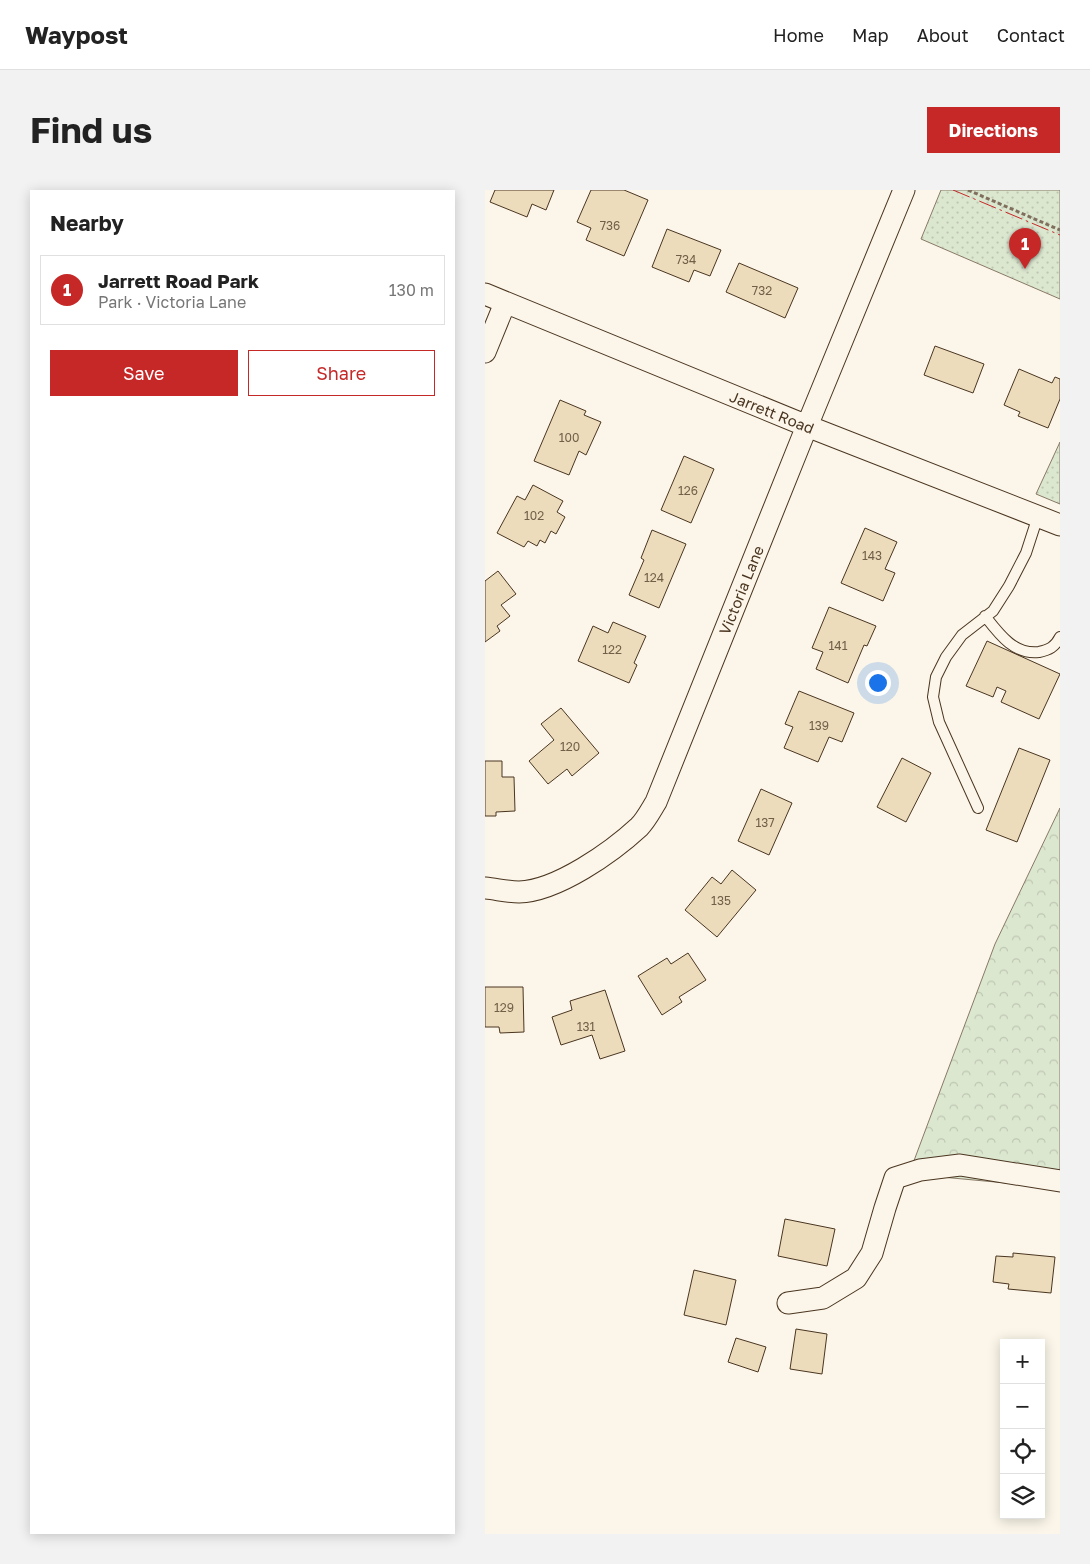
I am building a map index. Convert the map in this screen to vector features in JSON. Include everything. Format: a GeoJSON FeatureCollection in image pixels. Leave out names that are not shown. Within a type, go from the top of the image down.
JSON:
{"type":"FeatureCollection","features":[{"type":"Feature","properties":{"kind":"street","name":"Victoria Lane"},"geometry":{"type":"LineString","coordinates":[[485,888],[519,892],[537,889],[557,881],[598,860],[641,825],[656,802],[904,190]]}},
{"type":"Feature","properties":{"kind":"street","name":"Jarrett Road"},"geometry":{"type":"LineString","coordinates":[[485,294],[807,426],[1060,525]]}},
{"type":"Feature","properties":{"kind":"street"},"geometry":{"type":"LineString","coordinates":[[485,352],[505,303]]}},
{"type":"Feature","properties":{"kind":"street"},"geometry":{"type":"LineString","coordinates":[[788,1303],[823,1298],[856,1278],[872,1252],[895,1178],[920,1170],[960,1165],[1060,1181]]}},
{"type":"Feature","properties":{"kind":"lane"},"geometry":{"type":"LineString","coordinates":[[978,808],[939,722],[933,697],[936,677],[946,657],[962,635],[993,611],[1009,586],[1026,553],[1038,516]]}},
{"type":"Feature","properties":{"kind":"lane"},"geometry":{"type":"LineString","coordinates":[[985,616],[999,635],[1013,646],[1032,653],[1049,650],[1060,637]]}},
{"type":"Feature","properties":{"kind":"path"},"geometry":{"type":"LineString","coordinates":[[968,190],[1060,230]]}},
{"type":"Feature","properties":{"kind":"green space"},"geometry":{"type":"Polygon","coordinates":[[[941,190],[1060,190],[1060,299],[921,239],[941,190]]]}},
{"type":"Feature","properties":{"kind":"green space"},"geometry":{"type":"Polygon","coordinates":[[[1060,442],[1060,504],[1036,494],[1060,442]]]}},
{"type":"Feature","properties":{"kind":"green space"},"geometry":{"type":"Polygon","coordinates":[[[1060,808],[1060,1188],[909,1174],[995,944],[1060,808]]]}},
{"type":"Feature","properties":{"kind":"building"},"geometry":{"type":"Polygon","coordinates":[[[495,190],[554,190],[546,210],[532,204],[527,217],[490,202],[495,190]]]}},
{"type":"Feature","properties":{"kind":"building"},"geometry":{"type":"Polygon","coordinates":[[[591,190],[624,190],[648,200],[624,256],[586,240],[591,228],[577,222],[591,190]]]}},
{"type":"Feature","properties":{"kind":"building"},"geometry":{"type":"Polygon","coordinates":[[[667,229],[721,250],[710,276],[694,270],[689,282],[652,267],[667,229]]]}},
{"type":"Feature","properties":{"kind":"building"},"geometry":{"type":"Polygon","coordinates":[[[739,263],[798,288],[785,318],[726,292],[739,263]]]}},
{"type":"Feature","properties":{"kind":"building"},"geometry":{"type":"Polygon","coordinates":[[[935,346],[984,364],[973,393],[924,375],[935,346]]]}},
{"type":"Feature","properties":{"kind":"building"},"geometry":{"type":"Polygon","coordinates":[[[1019,369],[1052,383],[1055,377],[1060,379],[1060,399],[1048,428],[1018,416],[1020,412],[1004,405],[1019,369]]]}},
{"type":"Feature","properties":{"kind":"building"},"geometry":{"type":"Polygon","coordinates":[[[560,400],[586,411],[584,415],[601,422],[586,455],[579,451],[569,475],[534,461],[560,400]]]}},
{"type":"Feature","properties":{"kind":"building"},"geometry":{"type":"Polygon","coordinates":[[[684,456],[714,469],[691,523],[661,510],[684,456]]]}},
{"type":"Feature","properties":{"kind":"building"},"geometry":{"type":"Polygon","coordinates":[[[533,485],[563,501],[557,512],[565,517],[556,534],[551,531],[545,543],[540,540],[537,546],[528,541],[524,547],[497,533],[517,496],[525,500],[533,485]]]}},
{"type":"Feature","properties":{"kind":"building"},"geometry":{"type":"Polygon","coordinates":[[[865,528],[897,542],[885,569],[895,573],[883,601],[841,583],[865,528]]]}},
{"type":"Feature","properties":{"kind":"building"},"geometry":{"type":"Polygon","coordinates":[[[652,530],[686,544],[659,608],[629,595],[644,560],[641,558],[652,530]]]}},
{"type":"Feature","properties":{"kind":"building"},"geometry":{"type":"Polygon","coordinates":[[[498,571],[516,594],[501,605],[510,616],[497,626],[500,631],[485,642],[485,581],[498,571]]]}},
{"type":"Feature","properties":{"kind":"building"},"geometry":{"type":"Polygon","coordinates":[[[829,607],[876,626],[867,646],[864,645],[848,683],[816,669],[823,652],[812,648],[829,607]]]}},
{"type":"Feature","properties":{"kind":"building"},"geometry":{"type":"Polygon","coordinates":[[[613,622],[646,636],[634,663],[637,665],[629,683],[578,661],[593,626],[608,633],[613,622]]]}},
{"type":"Feature","properties":{"kind":"building"},"geometry":{"type":"Polygon","coordinates":[[[987,641],[1060,674],[1039,719],[1001,702],[1006,691],[997,687],[993,697],[966,686],[987,641]]]}},
{"type":"Feature","properties":{"kind":"building"},"geometry":{"type":"Polygon","coordinates":[[[799,691],[854,713],[842,742],[829,737],[818,762],[784,748],[793,727],[785,724],[799,691]]]}},
{"type":"Feature","properties":{"kind":"building"},"geometry":{"type":"Polygon","coordinates":[[[561,708],[599,753],[572,776],[567,769],[548,784],[529,761],[554,740],[541,724],[561,708]]]}},
{"type":"Feature","properties":{"kind":"building"},"geometry":{"type":"Polygon","coordinates":[[[1019,748],[1050,760],[1017,842],[986,830],[1019,748]]]}},
{"type":"Feature","properties":{"kind":"building"},"geometry":{"type":"Polygon","coordinates":[[[902,758],[931,773],[906,822],[877,807],[902,758]]]}},
{"type":"Feature","properties":{"kind":"building"},"geometry":{"type":"Polygon","coordinates":[[[485,761],[502,761],[502,777],[514,777],[515,811],[496,812],[496,816],[485,816],[485,761]]]}},
{"type":"Feature","properties":{"kind":"building"},"geometry":{"type":"Polygon","coordinates":[[[761,789],[792,803],[769,855],[738,841],[761,789]]]}},
{"type":"Feature","properties":{"kind":"building"},"geometry":{"type":"Polygon","coordinates":[[[732,870],[756,890],[717,937],[685,910],[712,877],[721,884],[732,870]]]}},
{"type":"Feature","properties":{"kind":"building"},"geometry":{"type":"Polygon","coordinates":[[[688,953],[706,980],[679,997],[682,1002],[662,1015],[638,976],[667,958],[671,964],[688,953]]]}},
{"type":"Feature","properties":{"kind":"building"},"geometry":{"type":"Polygon","coordinates":[[[485,987],[523,987],[524,1032],[500,1033],[499,1027],[485,1027],[485,987]]]}},
{"type":"Feature","properties":{"kind":"building"},"geometry":{"type":"Polygon","coordinates":[[[605,990],[625,1051],[600,1059],[592,1035],[561,1045],[552,1017],[572,1010],[570,1001],[605,990]]]}},
{"type":"Feature","properties":{"kind":"building"},"geometry":{"type":"Polygon","coordinates":[[[785,1219],[835,1229],[827,1266],[778,1256],[785,1219]]]}},
{"type":"Feature","properties":{"kind":"building"},"geometry":{"type":"Polygon","coordinates":[[[1013,1253],[1055,1257],[1051,1293],[1008,1289],[1009,1284],[993,1282],[996,1256],[1013,1257],[1013,1253]]]}},
{"type":"Feature","properties":{"kind":"building"},"geometry":{"type":"Polygon","coordinates":[[[694,1270],[736,1280],[726,1325],[684,1315],[694,1270]]]}},
{"type":"Feature","properties":{"kind":"building"},"geometry":{"type":"Polygon","coordinates":[[[796,1329],[827,1334],[822,1374],[790,1369],[796,1329]]]}},
{"type":"Feature","properties":{"kind":"building"},"geometry":{"type":"Polygon","coordinates":[[[736,1338],[766,1347],[758,1372],[728,1362],[736,1338]]]}},
{"type":"Feature","properties":{"kind":"power"},"geometry":{"type":"LineString","coordinates":[[953,190],[1060,235]]}},
{"type":"Feature","properties":{"kind":"place","name":"Jarrett Road Park"},"geometry":{"type":"Point","coordinates":[1025,269]}}]}
